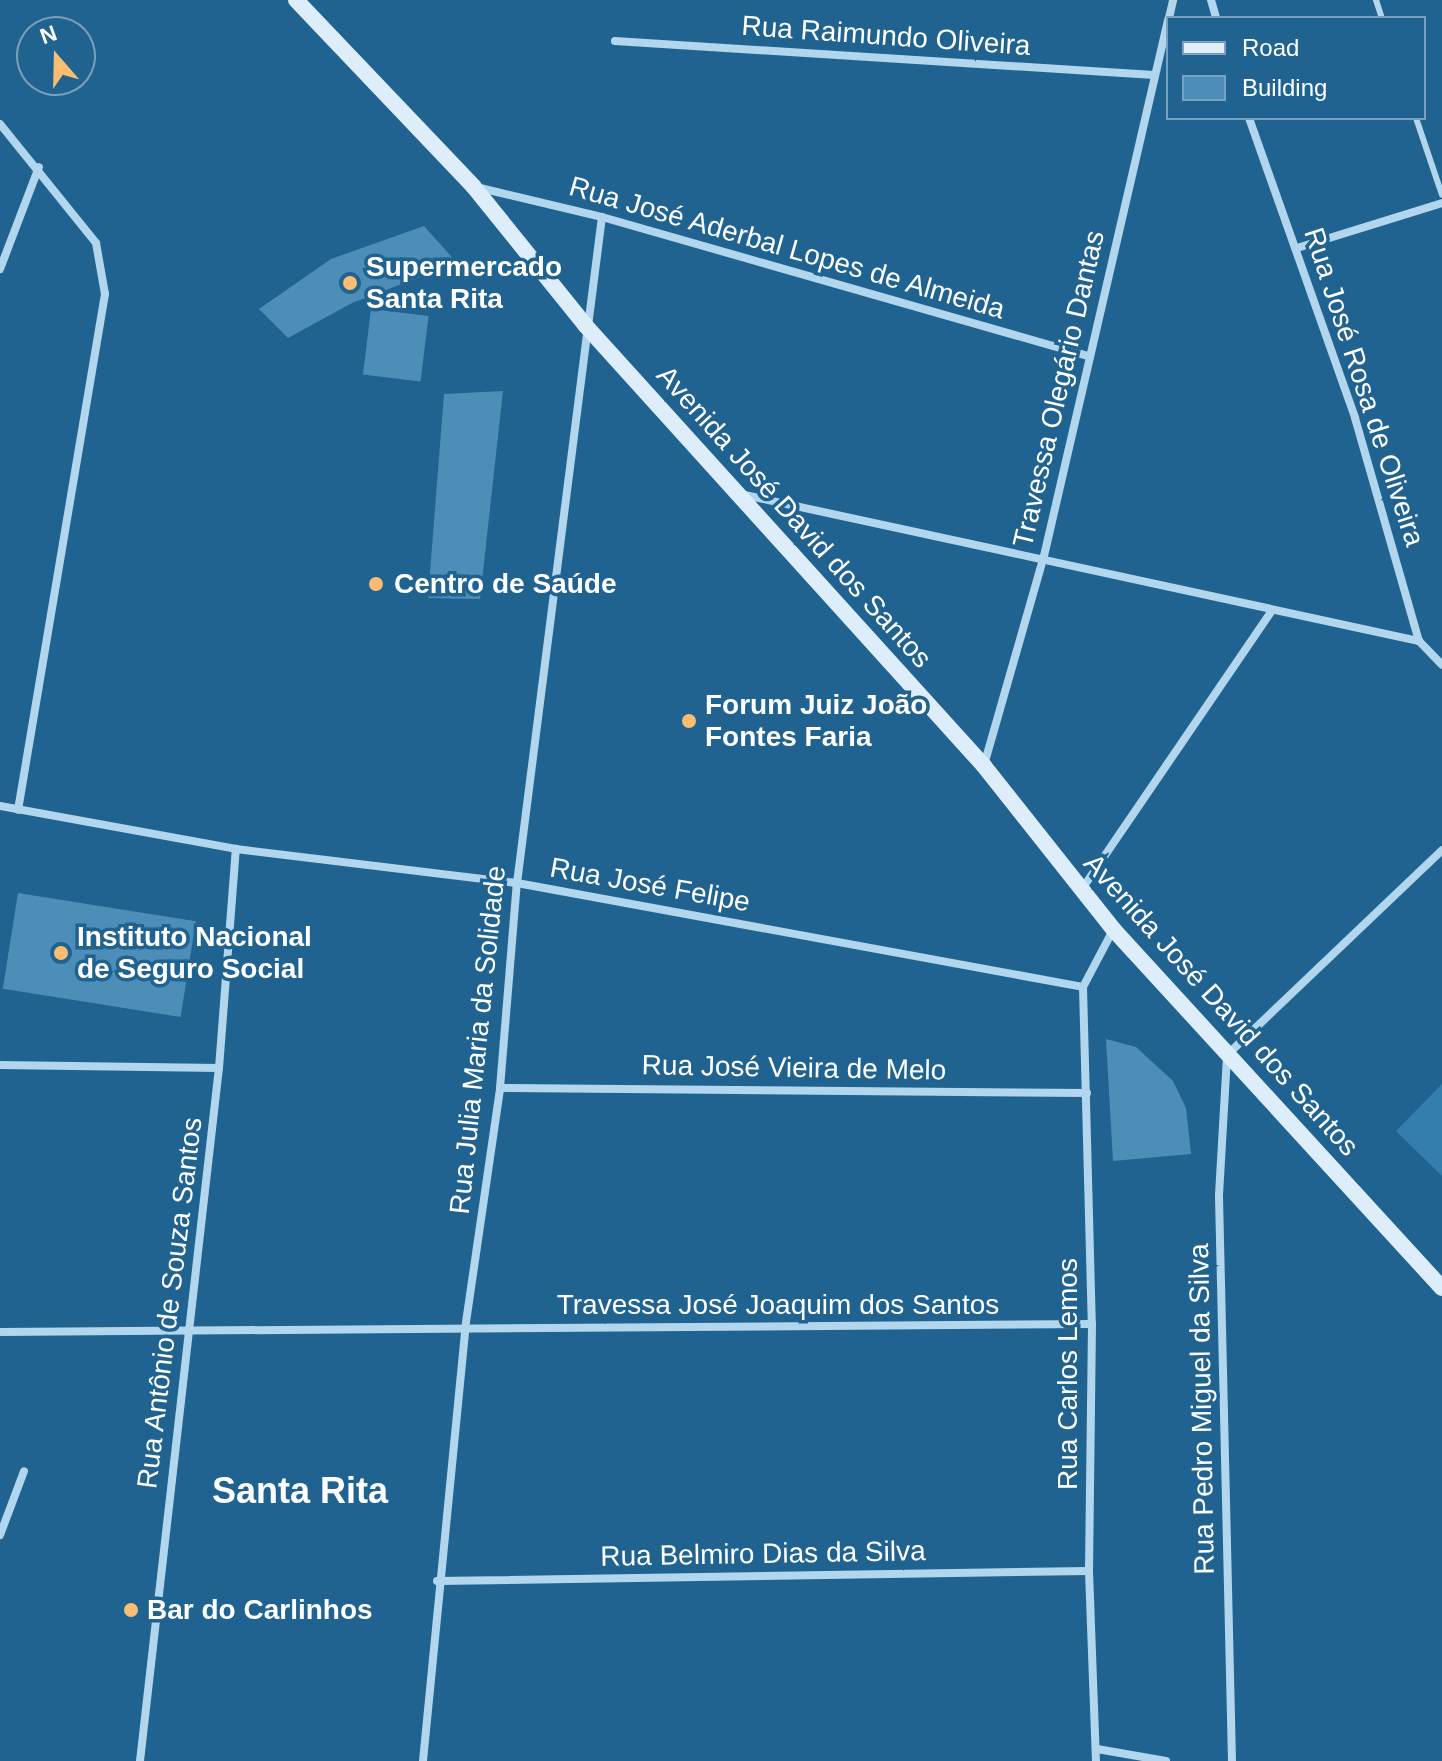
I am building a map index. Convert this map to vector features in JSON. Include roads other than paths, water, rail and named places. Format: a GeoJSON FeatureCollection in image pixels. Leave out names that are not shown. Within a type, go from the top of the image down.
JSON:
{"type":"FeatureCollection","features":[{"type":"Feature","properties":{"kind":"main road","name":"Avenida José David dos Santos"},"geometry":{"type":"LineString","coordinates":[[296,0],[473,186],[585,325],[984,766],[1113,929],[1442,1288]]}},
{"type":"Feature","properties":{"kind":"street","name":"Travessa Olegário Dantas"},"geometry":{"type":"LineString","coordinates":[[984,766],[1044,556],[1166,27]]}},
{"type":"Feature","properties":{"kind":"street","name":"Rua Raimundo Oliveira"},"geometry":{"type":"LineString","coordinates":[[615,41],[1154,75]]}},
{"type":"Feature","properties":{"kind":"street","name":"Rua José Rosa de Oliveira"},"geometry":{"type":"LineString","coordinates":[[1250,120],[1355,418],[1419,641],[1442,665]]}},
{"type":"Feature","properties":{"kind":"street"},"geometry":{"type":"LineString","coordinates":[[0,124],[39,167],[96,243],[105,294],[18,810]]}},
{"type":"Feature","properties":{"kind":"street"},"geometry":{"type":"LineString","coordinates":[[0,269],[39,167]]}},
{"type":"Feature","properties":{"kind":"street","name":"Rua José Aderbal Lopes de Almeida"},"geometry":{"type":"LineString","coordinates":[[473,186],[602,217],[1088,356]]}},
{"type":"Feature","properties":{"kind":"street"},"geometry":{"type":"LineString","coordinates":[[1297,248],[1442,203]]}},
{"type":"Feature","properties":{"kind":"street","name":"Rua Julia Maria da Solidade"},"geometry":{"type":"LineString","coordinates":[[423,1761],[437,1581],[465,1329],[500,1088],[517,883],[585,325],[602,217]]}},
{"type":"Feature","properties":{"kind":"street"},"geometry":{"type":"LineString","coordinates":[[736,493],[1044,556],[1271,612],[1419,641]]}},
{"type":"Feature","properties":{"kind":"street"},"geometry":{"type":"LineString","coordinates":[[1082,890],[1271,612]]}},
{"type":"Feature","properties":{"kind":"street","name":"Rua José Felipe"},"geometry":{"type":"LineString","coordinates":[[0,806],[236,849],[517,883],[1083,987]]}},
{"type":"Feature","properties":{"kind":"street","name":"Rua Antônio de Souza Santos"},"geometry":{"type":"LineString","coordinates":[[140,1761],[219,1068],[236,849]]}},
{"type":"Feature","properties":{"kind":"street"},"geometry":{"type":"LineString","coordinates":[[1227,1055],[1442,850]]}},
{"type":"Feature","properties":{"kind":"street"},"geometry":{"type":"LineString","coordinates":[[1083,987],[1113,929]]}},
{"type":"Feature","properties":{"kind":"street","name":"Rua Carlos Lemos"},"geometry":{"type":"LineString","coordinates":[[1083,987],[1092,1324],[1089,1571],[1096,1761]]}},
{"type":"Feature","properties":{"kind":"street","name":"Rua Pedro Miguel da Silva"},"geometry":{"type":"LineString","coordinates":[[1227,1055],[1219,1195],[1232,1761]]}},
{"type":"Feature","properties":{"kind":"street"},"geometry":{"type":"LineString","coordinates":[[0,1065],[219,1068]]}},
{"type":"Feature","properties":{"kind":"street","name":"Rua José Vieira de Melo"},"geometry":{"type":"LineString","coordinates":[[500,1088],[1087,1093]]}},
{"type":"Feature","properties":{"kind":"street","name":"Travessa José Joaquim dos Santos"},"geometry":{"type":"LineString","coordinates":[[0,1332],[1092,1324]]}},
{"type":"Feature","properties":{"kind":"street"},"geometry":{"type":"LineString","coordinates":[[0,1535],[24,1471]]}},
{"type":"Feature","properties":{"kind":"street","name":"Rua Belmiro Dias da Silva"},"geometry":{"type":"LineString","coordinates":[[437,1581],[1089,1571]]}},
{"type":"Feature","properties":{"kind":"street"},"geometry":{"type":"LineString","coordinates":[[1097,1749],[1166,1761]]}},
{"type":"Feature","properties":{"kind":"lane"},"geometry":{"type":"LineString","coordinates":[[1417,120],[1442,195]]}},
{"type":"Feature","properties":{"kind":"place","name":"Supermercado Santa Rita"},"geometry":{"type":"Point","coordinates":[350,283]}},
{"type":"Feature","properties":{"kind":"place","name":"Centro de Saúde"},"geometry":{"type":"Point","coordinates":[376,584]}},
{"type":"Feature","properties":{"kind":"place","name":"Forum Juiz João Fontes Faria"},"geometry":{"type":"Point","coordinates":[689,721]}},
{"type":"Feature","properties":{"kind":"place","name":"Instituto Nacional de Seguro Social"},"geometry":{"type":"Point","coordinates":[61,953]}},
{"type":"Feature","properties":{"kind":"place","name":"Bar do Carlinhos"},"geometry":{"type":"Point","coordinates":[131,1610]}},
{"type":"Feature","properties":{"kind":"district","name":"Santa Rita"},"geometry":{"type":"Point","coordinates":[300,1491]}}]}
